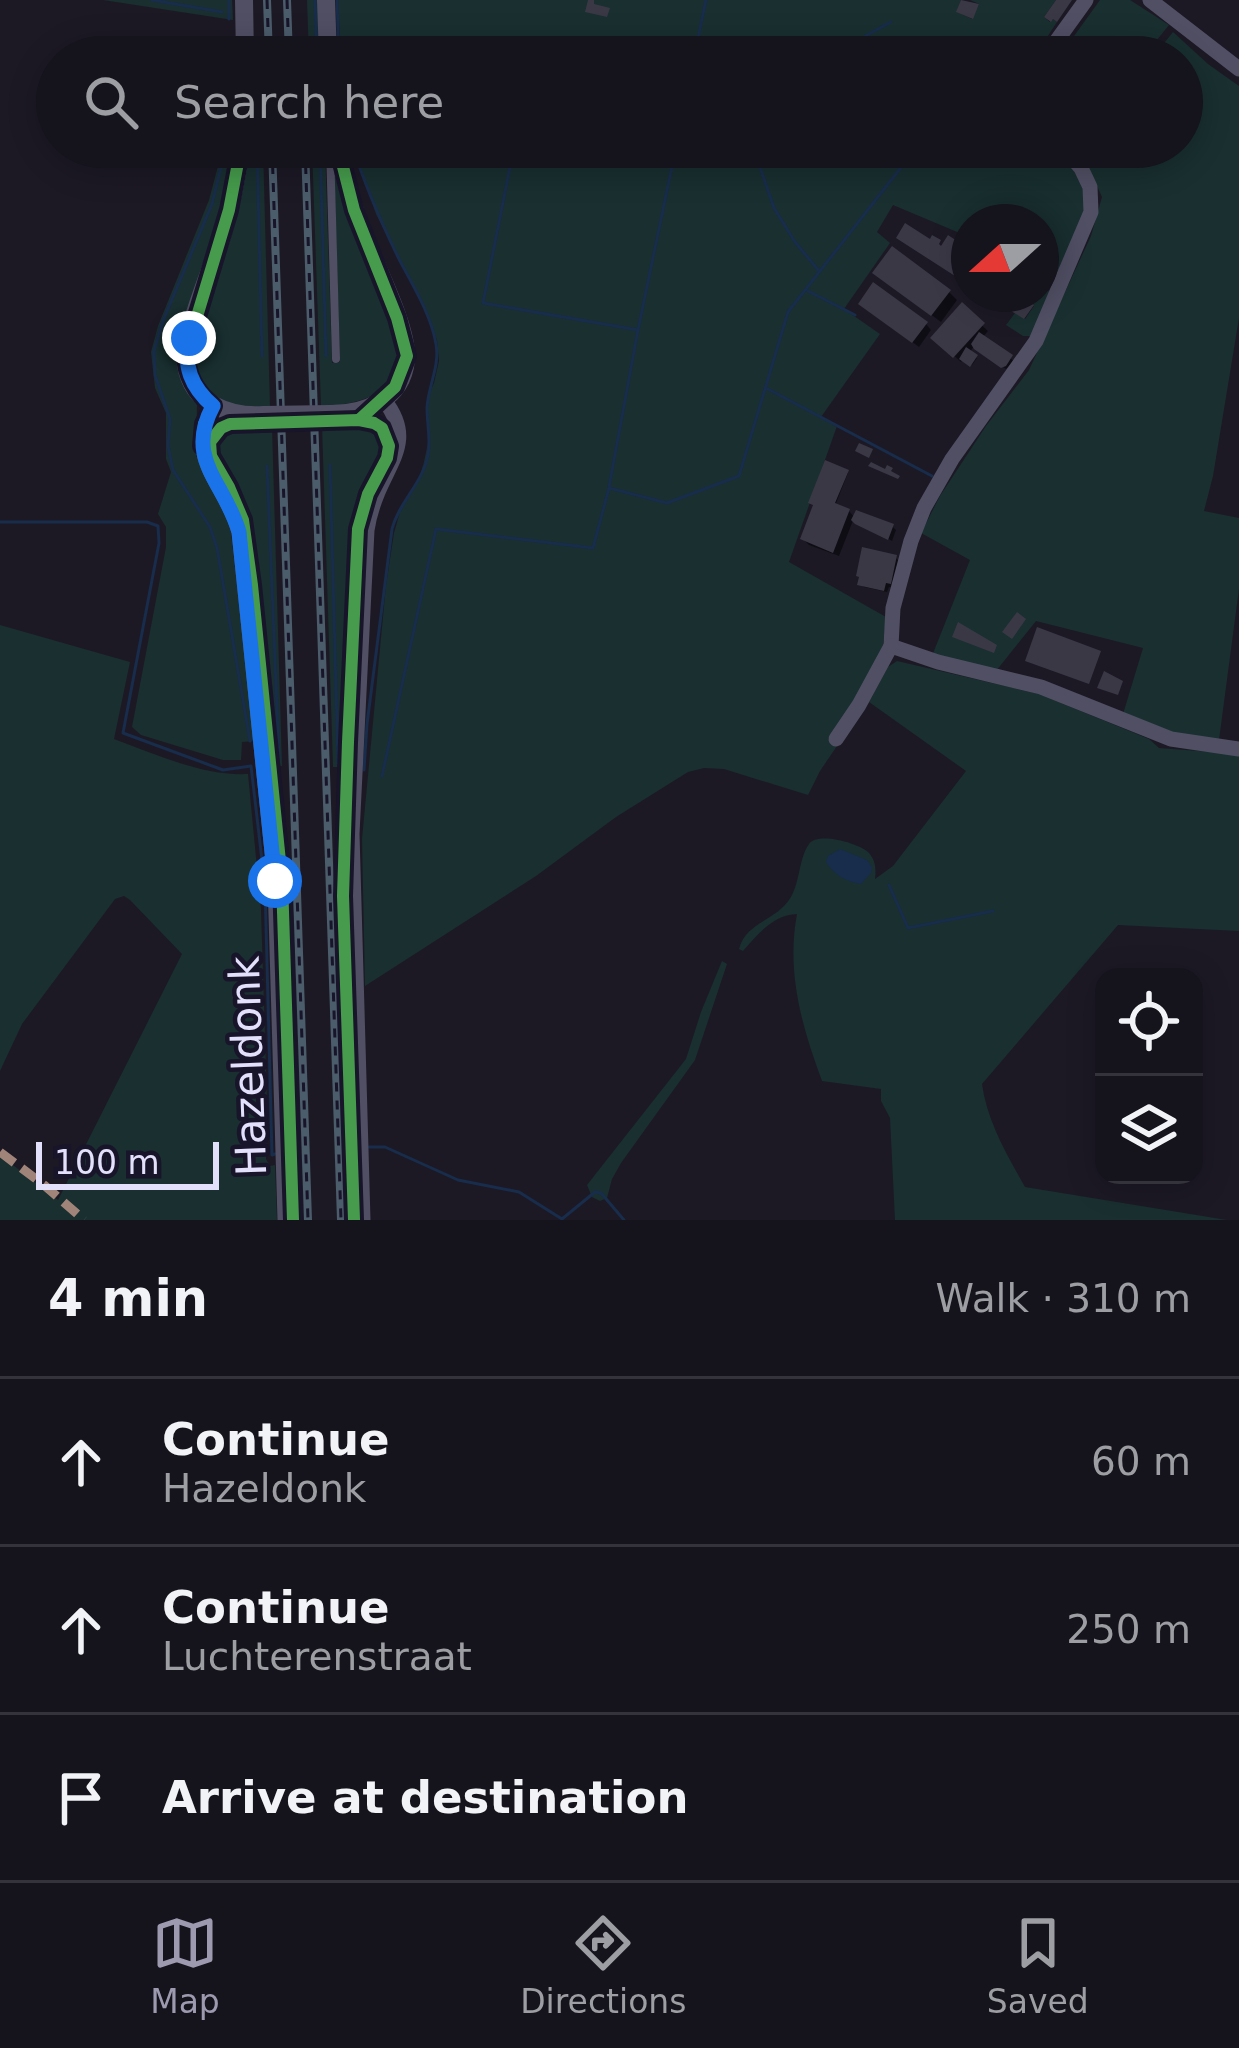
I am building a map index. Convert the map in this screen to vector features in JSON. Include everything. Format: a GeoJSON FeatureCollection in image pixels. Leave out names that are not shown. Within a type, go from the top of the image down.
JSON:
{"type":"FeatureCollection","features":[{"type":"Feature","properties":{"kind":"street"},"geometry":{"type":"LineString","coordinates":[[244,0],[245,36]]}},
{"type":"Feature","properties":{"kind":"street"},"geometry":{"type":"LineString","coordinates":[[326,0],[327,36]]}},
{"type":"Feature","properties":{"kind":"street"},"geometry":{"type":"LineString","coordinates":[[1060,36],[1086,0]]}},
{"type":"Feature","properties":{"kind":"street"},"geometry":{"type":"LineString","coordinates":[[1150,0],[1196,36]]}},
{"type":"Feature","properties":{"kind":"street"},"geometry":{"type":"LineString","coordinates":[[1203,41],[1239,69]]}},
{"type":"Feature","properties":{"kind":"street"},"geometry":{"type":"LineString","coordinates":[[237,168],[186,353],[189,375],[213,406],[242,417],[332,414],[375,405],[391,410],[399,438],[367,530],[355,772],[352,896],[363,1220]]}},
{"type":"Feature","properties":{"kind":"street"},"geometry":{"type":"LineString","coordinates":[[341,168],[406,344],[401,377],[375,405]]}},
{"type":"Feature","properties":{"kind":"street"},"geometry":{"type":"LineString","coordinates":[[836,739],[891,646],[893,608],[925,508],[947,467],[1036,340],[1085,226],[1092,200],[1081,168]]}},
{"type":"Feature","properties":{"kind":"street","name":"Hazeldonk"},"geometry":{"type":"LineString","coordinates":[[213,406],[204,424],[202,451],[239,532],[275,881],[285,1220]]}},
{"type":"Feature","properties":{"kind":"street"},"geometry":{"type":"LineString","coordinates":[[891,646],[1041,687],[1171,739],[1239,748]]}},
{"type":"Feature","properties":{"kind":"lane"},"geometry":{"type":"LineString","coordinates":[[334,168],[336,359]]}},
{"type":"Feature","properties":{"kind":"green space"},"geometry":{"type":"Polygon","coordinates":[[[103,0],[232,0],[233,20],[103,0]]]}},
{"type":"Feature","properties":{"kind":"green space"},"geometry":{"type":"Polygon","coordinates":[[[307,0],[320,0],[321,36],[308,36],[307,0]]]}},
{"type":"Feature","properties":{"kind":"green space"},"geometry":{"type":"Polygon","coordinates":[[[338,0],[961,0],[957,12],[972,19],[979,4],[970,0],[1056,0],[1044,17],[1057,22],[1048,36],[340,36],[338,0]]]}},
{"type":"Feature","properties":{"kind":"green space"},"geometry":{"type":"Polygon","coordinates":[[[1100,0],[1130,0],[1169,25],[1160,36],[1074,36],[1100,0]]]}},
{"type":"Feature","properties":{"kind":"green space"},"geometry":{"type":"Polygon","coordinates":[[[1203,59],[1239,86],[1239,318],[1204,511],[1239,518],[1239,589],[1219,740],[1172,735],[1123,714],[1143,648],[1036,621],[996,671],[932,656],[970,560],[921,533],[986,426],[1029,370],[1059,312],[1102,197],[1087,168],[1203,168],[1203,59]]]}},
{"type":"Feature","properties":{"kind":"green space"},"geometry":{"type":"Polygon","coordinates":[[[217,168],[230,168],[181,375],[197,405],[196,456],[230,524],[255,741],[242,742],[241,760],[223,760],[141,735],[132,727],[166,547],[166,527],[158,514],[171,472],[166,459],[166,413],[155,388],[151,352],[217,168]]]}},
{"type":"Feature","properties":{"kind":"green space"},"geometry":{"type":"Polygon","coordinates":[[[241,168],[264,168],[270,407],[221,401],[204,387],[192,362],[241,168]]]}},
{"type":"Feature","properties":{"kind":"green space"},"geometry":{"type":"Polygon","coordinates":[[[313,168],[326,168],[332,363],[340,362],[336,168],[387,311],[398,363],[394,376],[375,394],[321,406],[313,168]]]}},
{"type":"Feature","properties":{"kind":"green space"},"geometry":{"type":"Polygon","coordinates":[[[361,168],[1072,168],[1084,186],[1087,205],[1060,277],[1059,204],[951,204],[951,229],[893,205],[877,232],[890,243],[844,309],[880,334],[821,417],[837,426],[789,562],[886,617],[883,647],[829,741],[837,746],[808,795],[724,769],[688,772],[365,986],[362,839],[386,585],[400,512],[424,462],[427,398],[439,361],[425,309],[376,214],[361,168]]]}},
{"type":"Feature","properties":{"kind":"green space"},"geometry":{"type":"Polygon","coordinates":[[[1030,312],[1043,312],[1030,336],[1006,325],[1015,313],[1025,319],[1030,312]]]}},
{"type":"Feature","properties":{"kind":"green space"},"geometry":{"type":"Polygon","coordinates":[[[356,424],[380,433],[384,449],[362,497],[355,526],[343,767],[333,767],[322,425],[356,424]]]}},
{"type":"Feature","properties":{"kind":"green space"},"geometry":{"type":"Polygon","coordinates":[[[272,427],[282,766],[274,765],[246,522],[212,452],[213,444],[225,435],[272,427]]]}},
{"type":"Feature","properties":{"kind":"green space"},"geometry":{"type":"Polygon","coordinates":[[[0,625],[130,662],[114,739],[197,768],[248,774],[261,910],[266,1159],[270,1166],[275,1165],[277,1220],[0,1220],[0,1155],[58,1200],[182,954],[130,900],[115,899],[22,1024],[0,1071],[0,625]]]}},
{"type":"Feature","properties":{"kind":"green space"},"geometry":{"type":"Polygon","coordinates":[[[897,661],[1039,694],[1149,739],[1159,748],[1239,754],[1239,931],[1118,925],[982,1084],[993,1124],[1025,1187],[1227,1220],[895,1220],[890,1118],[881,1089],[822,1081],[808,1040],[793,957],[797,914],[773,922],[743,951],[739,949],[746,934],[790,898],[802,858],[814,840],[830,839],[864,849],[874,862],[875,879],[893,866],[966,771],[869,702],[888,667],[897,661]]]}},
{"type":"Feature","properties":{"kind":"green space"},"geometry":{"type":"Polygon","coordinates":[[[722,961],[727,964],[695,1060],[621,1163],[607,1198],[592,1197],[587,1185],[686,1059],[722,961]]]}},
{"type":"Feature","properties":{"kind":"water"},"geometry":{"type":"Polygon","coordinates":[[[840,849],[867,860],[872,867],[861,884],[841,877],[826,862],[840,849]]]}},
{"type":"Feature","properties":{"kind":"building"},"geometry":{"type":"Polygon","coordinates":[[[588,0],[610,8],[607,17],[585,12],[588,0]]]}},
{"type":"Feature","properties":{"kind":"building"},"geometry":{"type":"Polygon","coordinates":[[[961,0],[979,4],[973,19],[956,12],[961,0]]]}},
{"type":"Feature","properties":{"kind":"building"},"geometry":{"type":"Polygon","coordinates":[[[1056,0],[1072,0],[1057,22],[1051,22],[1044,17],[1056,0]]]}},
{"type":"Feature","properties":{"kind":"building"},"geometry":{"type":"Polygon","coordinates":[[[905,223],[930,239],[932,235],[941,240],[941,246],[948,235],[951,273],[896,238],[905,223]]]}},
{"type":"Feature","properties":{"kind":"building"},"geometry":{"type":"Polygon","coordinates":[[[892,246],[951,290],[931,316],[872,273],[892,246]]]}},
{"type":"Feature","properties":{"kind":"building"},"geometry":{"type":"Polygon","coordinates":[[[873,282],[928,322],[912,343],[858,304],[873,282]]]}},
{"type":"Feature","properties":{"kind":"building"},"geometry":{"type":"Polygon","coordinates":[[[953,312],[973,312],[985,323],[953,358],[930,338],[953,312]]]}},
{"type":"Feature","properties":{"kind":"building"},"geometry":{"type":"Polygon","coordinates":[[[979,332],[1013,355],[1006,366],[1001,368],[974,349],[971,344],[979,332]]]}},
{"type":"Feature","properties":{"kind":"building"},"geometry":{"type":"Polygon","coordinates":[[[966,347],[978,355],[970,367],[959,359],[966,347]]]}},
{"type":"Feature","properties":{"kind":"building"},"geometry":{"type":"Polygon","coordinates":[[[859,443],[873,449],[869,458],[855,451],[859,443]]]}},
{"type":"Feature","properties":{"kind":"building"},"geometry":{"type":"Polygon","coordinates":[[[825,460],[849,470],[835,503],[850,509],[833,553],[800,539],[825,460]]]}},
{"type":"Feature","properties":{"kind":"building"},"geometry":{"type":"Polygon","coordinates":[[[871,462],[885,469],[887,465],[900,476],[898,479],[868,466],[871,462]]]}},
{"type":"Feature","properties":{"kind":"building"},"geometry":{"type":"Polygon","coordinates":[[[856,510],[894,524],[888,540],[855,524],[851,520],[856,510]]]}},
{"type":"Feature","properties":{"kind":"building"},"geometry":{"type":"Polygon","coordinates":[[[862,547],[897,555],[891,584],[886,583],[884,591],[857,585],[862,547]]]}},
{"type":"Feature","properties":{"kind":"building"},"geometry":{"type":"Polygon","coordinates":[[[1017,612],[1026,619],[1012,639],[1002,632],[1017,612]]]}},
{"type":"Feature","properties":{"kind":"building"},"geometry":{"type":"Polygon","coordinates":[[[958,622],[997,645],[994,653],[952,637],[958,622]]]}},
{"type":"Feature","properties":{"kind":"building"},"geometry":{"type":"Polygon","coordinates":[[[1037,627],[1101,651],[1089,684],[1025,661],[1037,627]]]}},
{"type":"Feature","properties":{"kind":"building"},"geometry":{"type":"Polygon","coordinates":[[[1104,671],[1123,681],[1118,695],[1097,688],[1104,671]]]}},
{"type":"Feature","properties":{"kind":"waterway"},"geometry":{"type":"LineString","coordinates":[[152,0],[222,12]]}},
{"type":"Feature","properties":{"kind":"waterway"},"geometry":{"type":"LineString","coordinates":[[229,0],[229,19]]}},
{"type":"Feature","properties":{"kind":"waterway"},"geometry":{"type":"LineString","coordinates":[[315,0],[316,36]]}},
{"type":"Feature","properties":{"kind":"waterway"},"geometry":{"type":"LineString","coordinates":[[337,0],[338,36]]}},
{"type":"Feature","properties":{"kind":"waterway"},"geometry":{"type":"LineString","coordinates":[[698,36],[706,0]]}},
{"type":"Feature","properties":{"kind":"waterway"},"geometry":{"type":"LineString","coordinates":[[865,36],[891,22]]}},
{"type":"Feature","properties":{"kind":"waterway"},"geometry":{"type":"LineString","coordinates":[[221,168],[212,204],[163,321],[154,351],[155,375],[170,419],[173,470],[210,527],[217,548],[250,741]]}},
{"type":"Feature","properties":{"kind":"waterway"},"geometry":{"type":"LineString","coordinates":[[258,168],[262,356]]}},
{"type":"Feature","properties":{"kind":"waterway"},"geometry":{"type":"LineString","coordinates":[[321,168],[326,356]]}},
{"type":"Feature","properties":{"kind":"waterway"},"geometry":{"type":"LineString","coordinates":[[360,168],[426,311],[437,352],[427,408],[428,455],[392,529],[364,770]]}},
{"type":"Feature","properties":{"kind":"waterway"},"geometry":{"type":"LineString","coordinates":[[510,168],[483,303],[638,330]]}},
{"type":"Feature","properties":{"kind":"waterway"},"geometry":{"type":"LineString","coordinates":[[609,487],[672,168]]}},
{"type":"Feature","properties":{"kind":"waterway"},"geometry":{"type":"LineString","coordinates":[[760,168],[774,208],[819,271]]}},
{"type":"Feature","properties":{"kind":"waterway"},"geometry":{"type":"LineString","coordinates":[[382,776],[436,529],[593,548],[609,488],[667,503],[739,476],[788,312],[901,168]]}},
{"type":"Feature","properties":{"kind":"waterway"},"geometry":{"type":"LineString","coordinates":[[808,291],[855,315]]}},
{"type":"Feature","properties":{"kind":"waterway"},"geometry":{"type":"LineString","coordinates":[[766,388],[932,476]]}},
{"type":"Feature","properties":{"kind":"waterway"},"geometry":{"type":"LineString","coordinates":[[330,465],[338,764]]}},
{"type":"Feature","properties":{"kind":"waterway"},"geometry":{"type":"LineString","coordinates":[[267,466],[279,758]]}},
{"type":"Feature","properties":{"kind":"waterway"},"geometry":{"type":"LineString","coordinates":[[0,522],[147,522],[158,526],[159,543],[123,733],[223,770],[251,766],[265,886],[275,1154]]}},
{"type":"Feature","properties":{"kind":"waterway"},"geometry":{"type":"LineString","coordinates":[[889,885],[908,928],[993,911]]}},
{"type":"Feature","properties":{"kind":"waterway"},"geometry":{"type":"LineString","coordinates":[[366,1147],[385,1147],[458,1180],[519,1192],[562,1219],[595,1192],[601,1193],[624,1220]]}},
{"type":"Feature","properties":{"kind":"railway"},"geometry":{"type":"LineString","coordinates":[[267,0],[268,36]]}},
{"type":"Feature","properties":{"kind":"railway"},"geometry":{"type":"LineString","coordinates":[[287,0],[288,36]]}},
{"type":"Feature","properties":{"kind":"railway"},"geometry":{"type":"LineString","coordinates":[[273,168],[308,1220]]}},
{"type":"Feature","properties":{"kind":"railway"},"geometry":{"type":"LineString","coordinates":[[306,168],[341,1220]]}},
{"type":"Feature","properties":{"kind":"marked path"},"geometry":{"type":"LineString","coordinates":[[0,1152],[84,1220]]}},
{"type":"Feature","properties":{"kind":"cycle path"},"geometry":{"type":"LineString","coordinates":[[202,446],[204,424],[213,406],[193,382],[186,353],[237,168]]}},
{"type":"Feature","properties":{"kind":"cycle path"},"geometry":{"type":"LineString","coordinates":[[343,168],[407,356],[395,387],[359,420]]}},
{"type":"Feature","properties":{"kind":"cycle path"},"geometry":{"type":"LineString","coordinates":[[293,1220],[282,881],[252,585],[243,520],[211,456],[210,442],[230,424],[359,420],[382,428],[389,446],[358,529],[348,742],[343,896],[354,1220]]}},
{"type":"Feature","properties":{"kind":"route"},"geometry":{"type":"LineString","coordinates":[[189,338],[187,368],[194,385],[213,406],[202,433],[203,459],[239,532],[275,881]]}}]}
